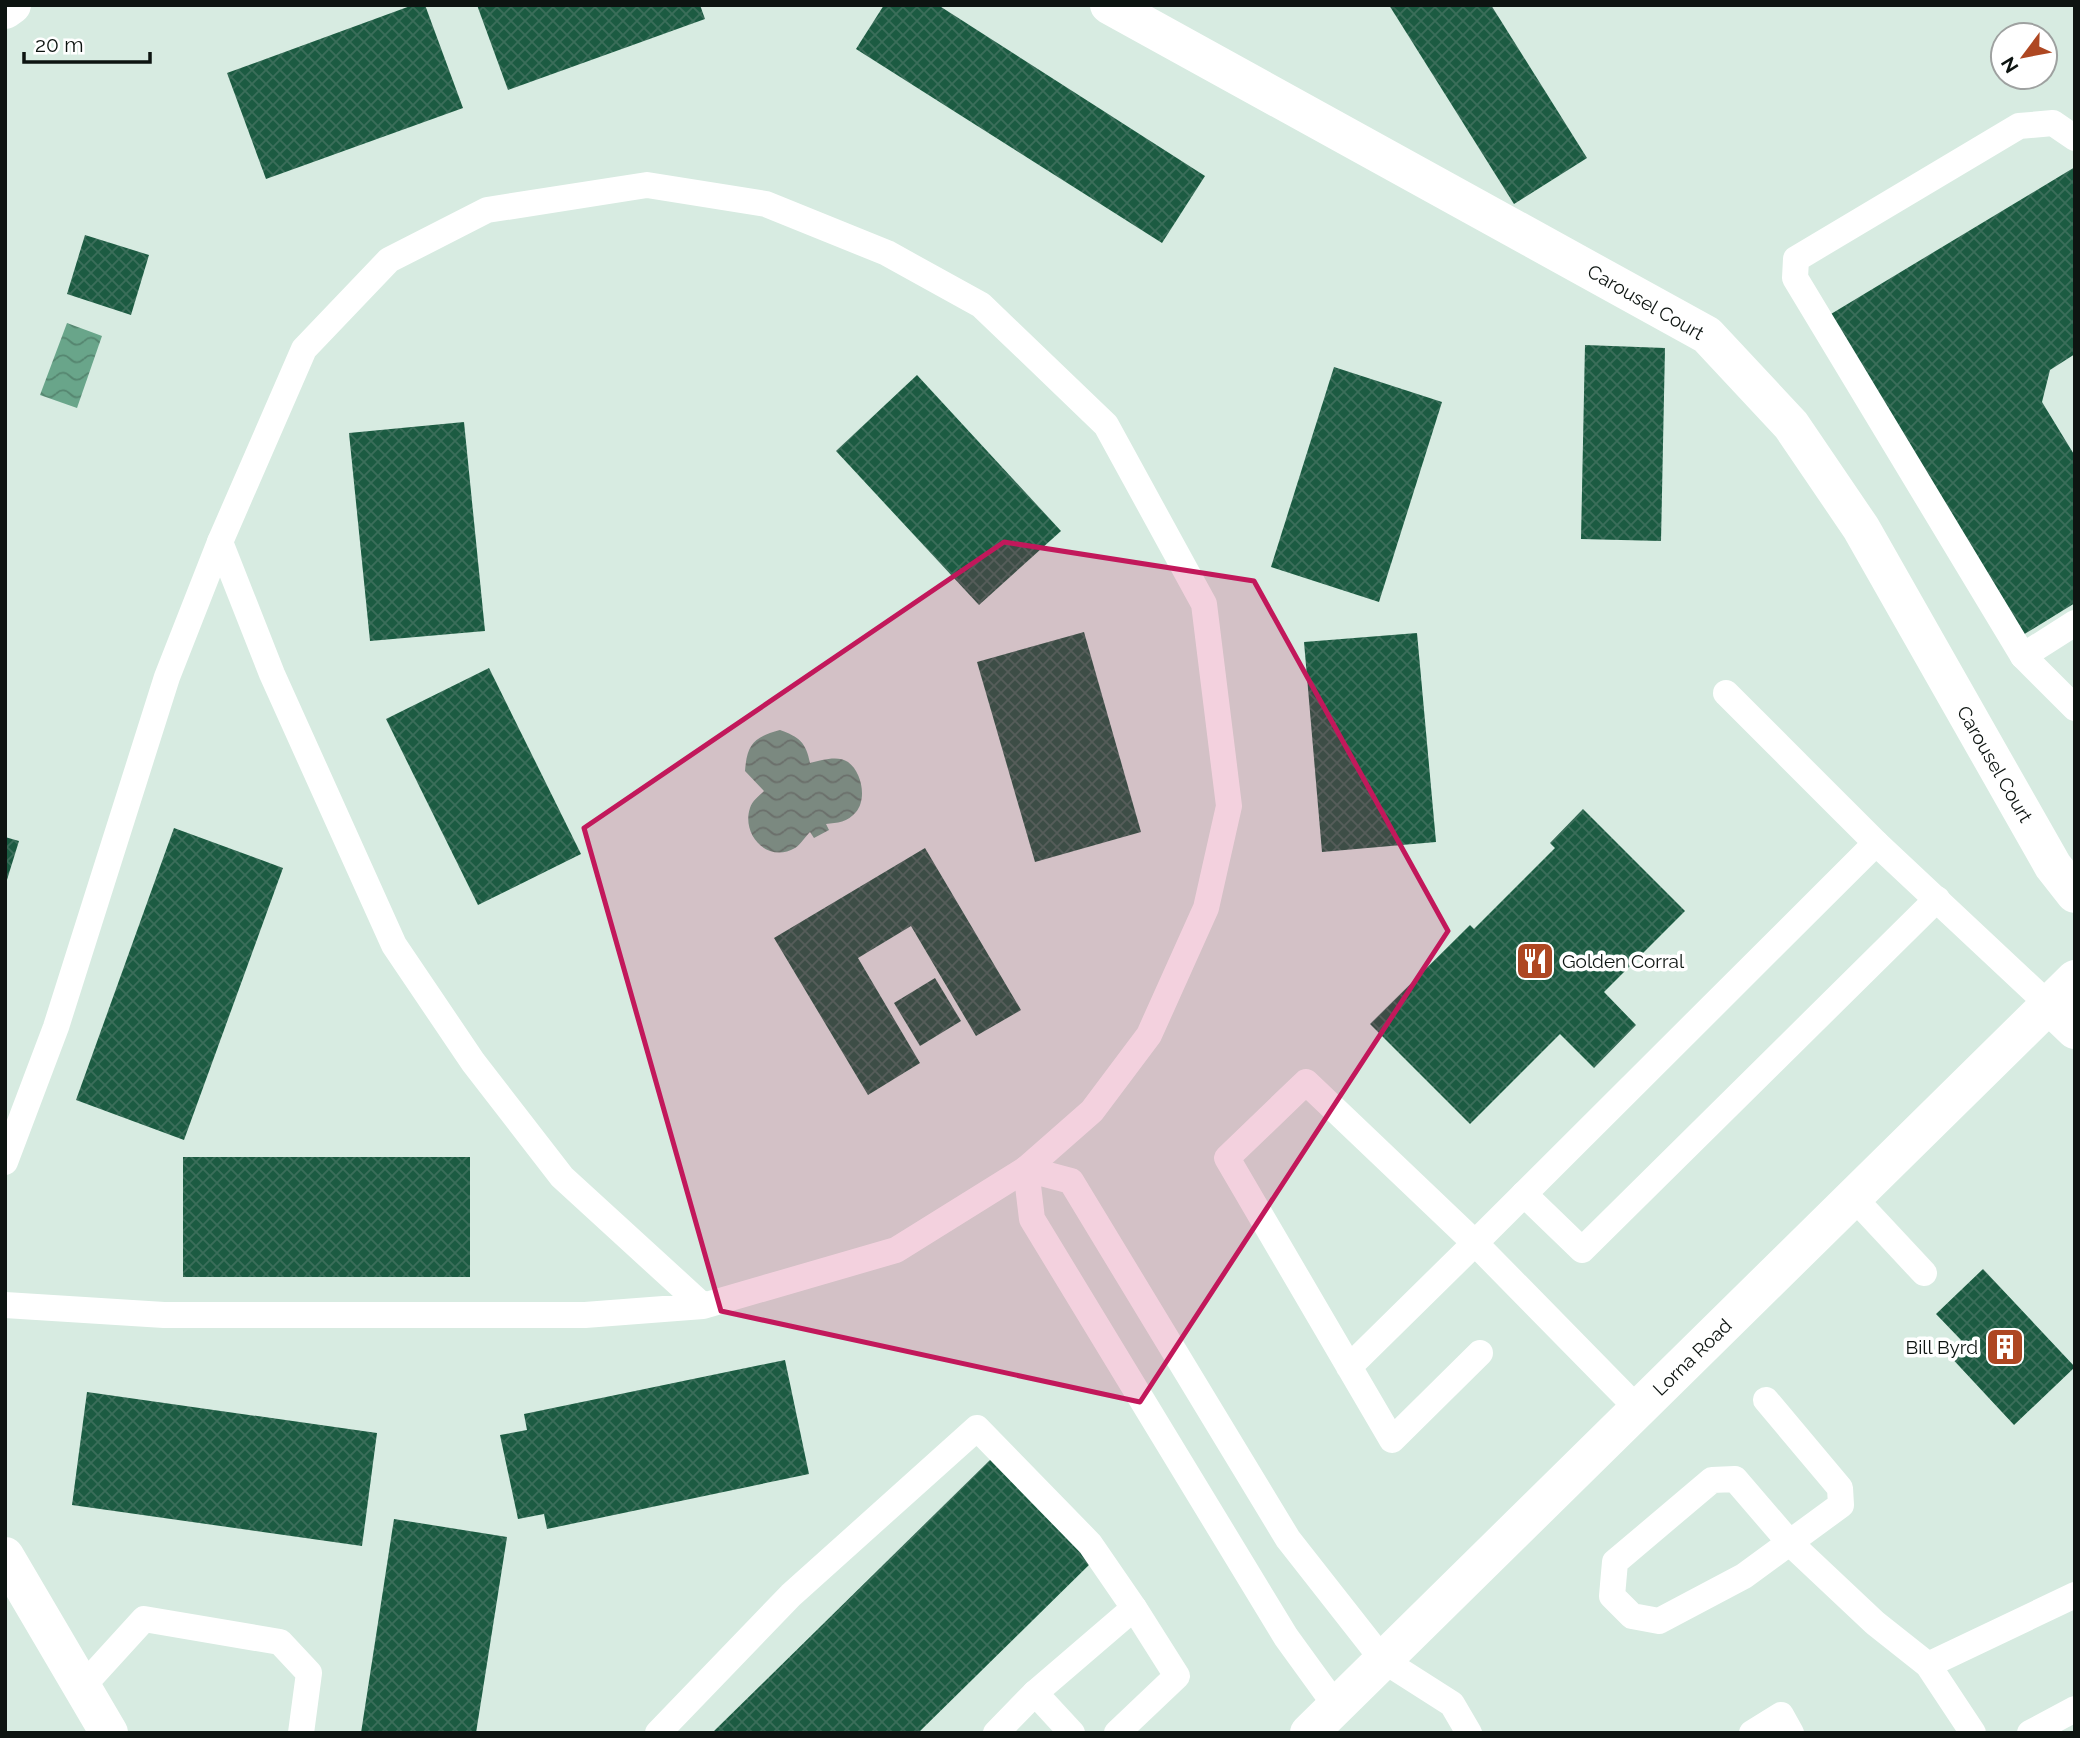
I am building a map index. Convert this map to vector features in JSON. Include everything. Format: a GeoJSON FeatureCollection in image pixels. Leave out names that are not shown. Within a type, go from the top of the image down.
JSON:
{"type":"FeatureCollection","features":[{"type":"Feature","properties":{"kind":"street"},"geometry":{"type":"LineString","coordinates":[[5,10],[12,5]]}},
{"type":"Feature","properties":{"kind":"street","name":"Carousel Court"},"geometry":{"type":"LineString","coordinates":[[1109,5],[1707,335],[1791,425],[1861,528],[2053,866],[2075,894]]}},
{"type":"Feature","properties":{"kind":"street","name":"Lorna Road"},"geometry":{"type":"LineString","coordinates":[[1308,1733],[1854,1198],[2067,1005]]}},
{"type":"Feature","properties":{"kind":"street"},"geometry":{"type":"LineString","coordinates":[[5,1556],[109,1733]]}},
{"type":"Feature","properties":{"kind":"lane"},"geometry":{"type":"LineString","coordinates":[[2075,138],[2053,124],[2019,126],[1796,259],[1795,278],[2023,656],[2075,708]]}},
{"type":"Feature","properties":{"kind":"lane"},"geometry":{"type":"LineString","coordinates":[[5,1162],[56,1027],[167,677],[220,542],[304,349],[389,260],[486,210],[648,185],[766,204],[887,253],[981,305],[1106,425],[1204,604],[1230,807],[1206,908],[1149,1034],[1092,1111],[1026,1169],[896,1250],[703,1306],[585,1315],[164,1315],[5,1304]]}},
{"type":"Feature","properties":{"kind":"lane"},"geometry":{"type":"LineString","coordinates":[[220,542],[272,674],[394,945],[473,1062],[562,1177],[703,1306]]}},
{"type":"Feature","properties":{"kind":"lane"},"geometry":{"type":"LineString","coordinates":[[2023,656],[2075,623]]}},
{"type":"Feature","properties":{"kind":"lane"},"geometry":{"type":"LineString","coordinates":[[1726,693],[1876,843],[1937,899],[2067,1005]]}},
{"type":"Feature","properties":{"kind":"lane"},"geometry":{"type":"LineString","coordinates":[[1349,1367],[1876,843]]}},
{"type":"Feature","properties":{"kind":"lane"},"geometry":{"type":"LineString","coordinates":[[1524,1194],[1582,1251],[1937,899]]}},
{"type":"Feature","properties":{"kind":"lane"},"geometry":{"type":"LineString","coordinates":[[1480,1353],[1392,1440],[1227,1158],[1306,1082],[1475,1243],[1639,1409]]}},
{"type":"Feature","properties":{"kind":"lane"},"geometry":{"type":"LineString","coordinates":[[1026,1169],[1071,1181],[1288,1539],[1383,1660],[1452,1704],[1469,1733]]}},
{"type":"Feature","properties":{"kind":"lane"},"geometry":{"type":"LineString","coordinates":[[1026,1169],[1032,1219],[1286,1637],[1336,1706]]}},
{"type":"Feature","properties":{"kind":"lane"},"geometry":{"type":"LineString","coordinates":[[1854,1198],[1924,1273]]}},
{"type":"Feature","properties":{"kind":"lane"},"geometry":{"type":"LineString","coordinates":[[1766,1400],[1840,1488],[1841,1505],[1790,1543],[1744,1576],[1659,1621],[1632,1616],[1612,1596],[1615,1562],[1712,1480],[1735,1479],[1790,1543],[1875,1623],[1928,1665],[1973,1733]]}},
{"type":"Feature","properties":{"kind":"lane"},"geometry":{"type":"LineString","coordinates":[[658,1733],[792,1595],[977,1428],[1090,1544],[1177,1676],[1117,1733]]}},
{"type":"Feature","properties":{"kind":"lane"},"geometry":{"type":"LineString","coordinates":[[1928,1665],[2075,1595]]}},
{"type":"Feature","properties":{"kind":"lane"},"geometry":{"type":"LineString","coordinates":[[996,1733],[1035,1693],[1134,1608]]}},
{"type":"Feature","properties":{"kind":"lane"},"geometry":{"type":"LineString","coordinates":[[82,1687],[144,1619],[280,1642],[309,1673],[301,1733]]}},
{"type":"Feature","properties":{"kind":"lane"},"geometry":{"type":"LineString","coordinates":[[1035,1693],[1072,1733]]}},
{"type":"Feature","properties":{"kind":"lane"},"geometry":{"type":"LineString","coordinates":[[2030,1733],[2075,1709]]}},
{"type":"Feature","properties":{"kind":"lane"},"geometry":{"type":"LineString","coordinates":[[1752,1733],[1781,1715],[1791,1733]]}},
{"type":"Feature","properties":{"kind":"highlighted area"},"geometry":{"type":"Polygon","coordinates":[[[1004,542],[1254,581],[1448,931],[1140,1402],[721,1311],[584,828],[1004,542]]]}},
{"type":"Feature","properties":{"kind":"water"},"geometry":{"type":"Polygon","coordinates":[[[67,323],[102,336],[77,408],[40,395],[67,323]]]}},
{"type":"Feature","properties":{"kind":"water"},"geometry":{"type":"Polygon","coordinates":[[[780,730],[801,741],[810,763],[835,758],[848,762],[857,772],[862,793],[859,807],[849,818],[826,824],[829,830],[814,838],[810,832],[795,848],[775,852],[759,844],[749,828],[751,805],[764,791],[745,771],[748,754],[754,743],[780,730]]]}},
{"type":"Feature","properties":{"kind":"building"},"geometry":{"type":"Polygon","coordinates":[[[413,5],[425,5],[463,108],[266,179],[227,73],[413,5]]]}},
{"type":"Feature","properties":{"kind":"building"},"geometry":{"type":"Polygon","coordinates":[[[477,5],[700,5],[705,19],[508,90],[477,5]]]}},
{"type":"Feature","properties":{"kind":"building"},"geometry":{"type":"Polygon","coordinates":[[[884,5],[938,5],[1205,176],[1162,243],[856,49],[884,5]]]}},
{"type":"Feature","properties":{"kind":"building"},"geometry":{"type":"Polygon","coordinates":[[[1389,5],[1491,5],[1587,158],[1514,204],[1389,5]]]}},
{"type":"Feature","properties":{"kind":"building"},"geometry":{"type":"Polygon","coordinates":[[[2075,167],[2075,354],[2050,370],[2042,402],[2075,456],[2075,603],[2018,638],[1826,317],[2075,167]]]}},
{"type":"Feature","properties":{"kind":"building"},"geometry":{"type":"Polygon","coordinates":[[[85,235],[149,255],[131,315],[67,294],[85,235]]]}},
{"type":"Feature","properties":{"kind":"building"},"geometry":{"type":"Polygon","coordinates":[[[1585,345],[1665,348],[1661,541],[1581,539],[1585,345]]]}},
{"type":"Feature","properties":{"kind":"building"},"geometry":{"type":"Polygon","coordinates":[[[1334,367],[1442,402],[1379,602],[1271,567],[1334,367]]]}},
{"type":"Feature","properties":{"kind":"building"},"geometry":{"type":"Polygon","coordinates":[[[917,375],[1061,531],[979,605],[836,451],[917,375]]]}},
{"type":"Feature","properties":{"kind":"building"},"geometry":{"type":"Polygon","coordinates":[[[464,422],[485,631],[370,641],[349,433],[464,422]]]}},
{"type":"Feature","properties":{"kind":"building"},"geometry":{"type":"Polygon","coordinates":[[[1084,632],[1141,832],[1035,862],[977,662],[1084,632]]]}},
{"type":"Feature","properties":{"kind":"building"},"geometry":{"type":"Polygon","coordinates":[[[1417,633],[1436,842],[1322,852],[1304,642],[1417,633]]]}},
{"type":"Feature","properties":{"kind":"building"},"geometry":{"type":"Polygon","coordinates":[[[489,668],[581,854],[478,905],[386,719],[489,668]]]}},
{"type":"Feature","properties":{"kind":"building","name":"Golden Corral"},"geometry":{"type":"Polygon","coordinates":[[[1583,809],[1685,911],[1604,992],[1636,1025],[1594,1068],[1560,1034],[1470,1124],[1370,1024],[1470,925],[1474,929],[1555,848],[1550,843],[1583,809]]]}},
{"type":"Feature","properties":{"kind":"building"},"geometry":{"type":"Polygon","coordinates":[[[174,828],[283,868],[184,1140],[76,1100],[174,828]]]}},
{"type":"Feature","properties":{"kind":"building"},"geometry":{"type":"Polygon","coordinates":[[[5,837],[19,841],[6,883],[5,883],[5,837]]]}},
{"type":"Feature","properties":{"kind":"building"},"geometry":{"type":"Polygon","coordinates":[[[925,848],[1021,1010],[976,1036],[911,926],[858,958],[920,1063],[868,1095],[774,938],[925,848]]]}},
{"type":"Feature","properties":{"kind":"building"},"geometry":{"type":"Polygon","coordinates":[[[935,978],[961,1021],[920,1046],[894,1003],[935,978]]]}},
{"type":"Feature","properties":{"kind":"building"},"geometry":{"type":"Polygon","coordinates":[[[183,1157],[470,1157],[470,1277],[183,1277],[183,1157]]]}},
{"type":"Feature","properties":{"kind":"building","name":"Bill Byrd"},"geometry":{"type":"Polygon","coordinates":[[[1983,1269],[2075,1367],[2014,1425],[1947,1353],[1961,1340],[1936,1314],[1983,1269]]]}},
{"type":"Feature","properties":{"kind":"building"},"geometry":{"type":"Polygon","coordinates":[[[785,1360],[809,1474],[547,1529],[544,1514],[518,1519],[500,1435],[527,1430],[524,1414],[785,1360]]]}},
{"type":"Feature","properties":{"kind":"building"},"geometry":{"type":"Polygon","coordinates":[[[87,1392],[377,1433],[362,1546],[72,1505],[87,1392]]]}},
{"type":"Feature","properties":{"kind":"building"},"geometry":{"type":"Polygon","coordinates":[[[991,1459],[1093,1561],[918,1733],[712,1733],[991,1459]]]}},
{"type":"Feature","properties":{"kind":"building"},"geometry":{"type":"Polygon","coordinates":[[[394,1519],[507,1537],[476,1733],[361,1733],[394,1519]]]}},
{"type":"Feature","properties":{"kind":"place","name":"Golden Corral"},"geometry":{"type":"Point","coordinates":[1535,961]}},
{"type":"Feature","properties":{"kind":"place","name":"Bill Byrd"},"geometry":{"type":"Point","coordinates":[2005,1347]}}]}
